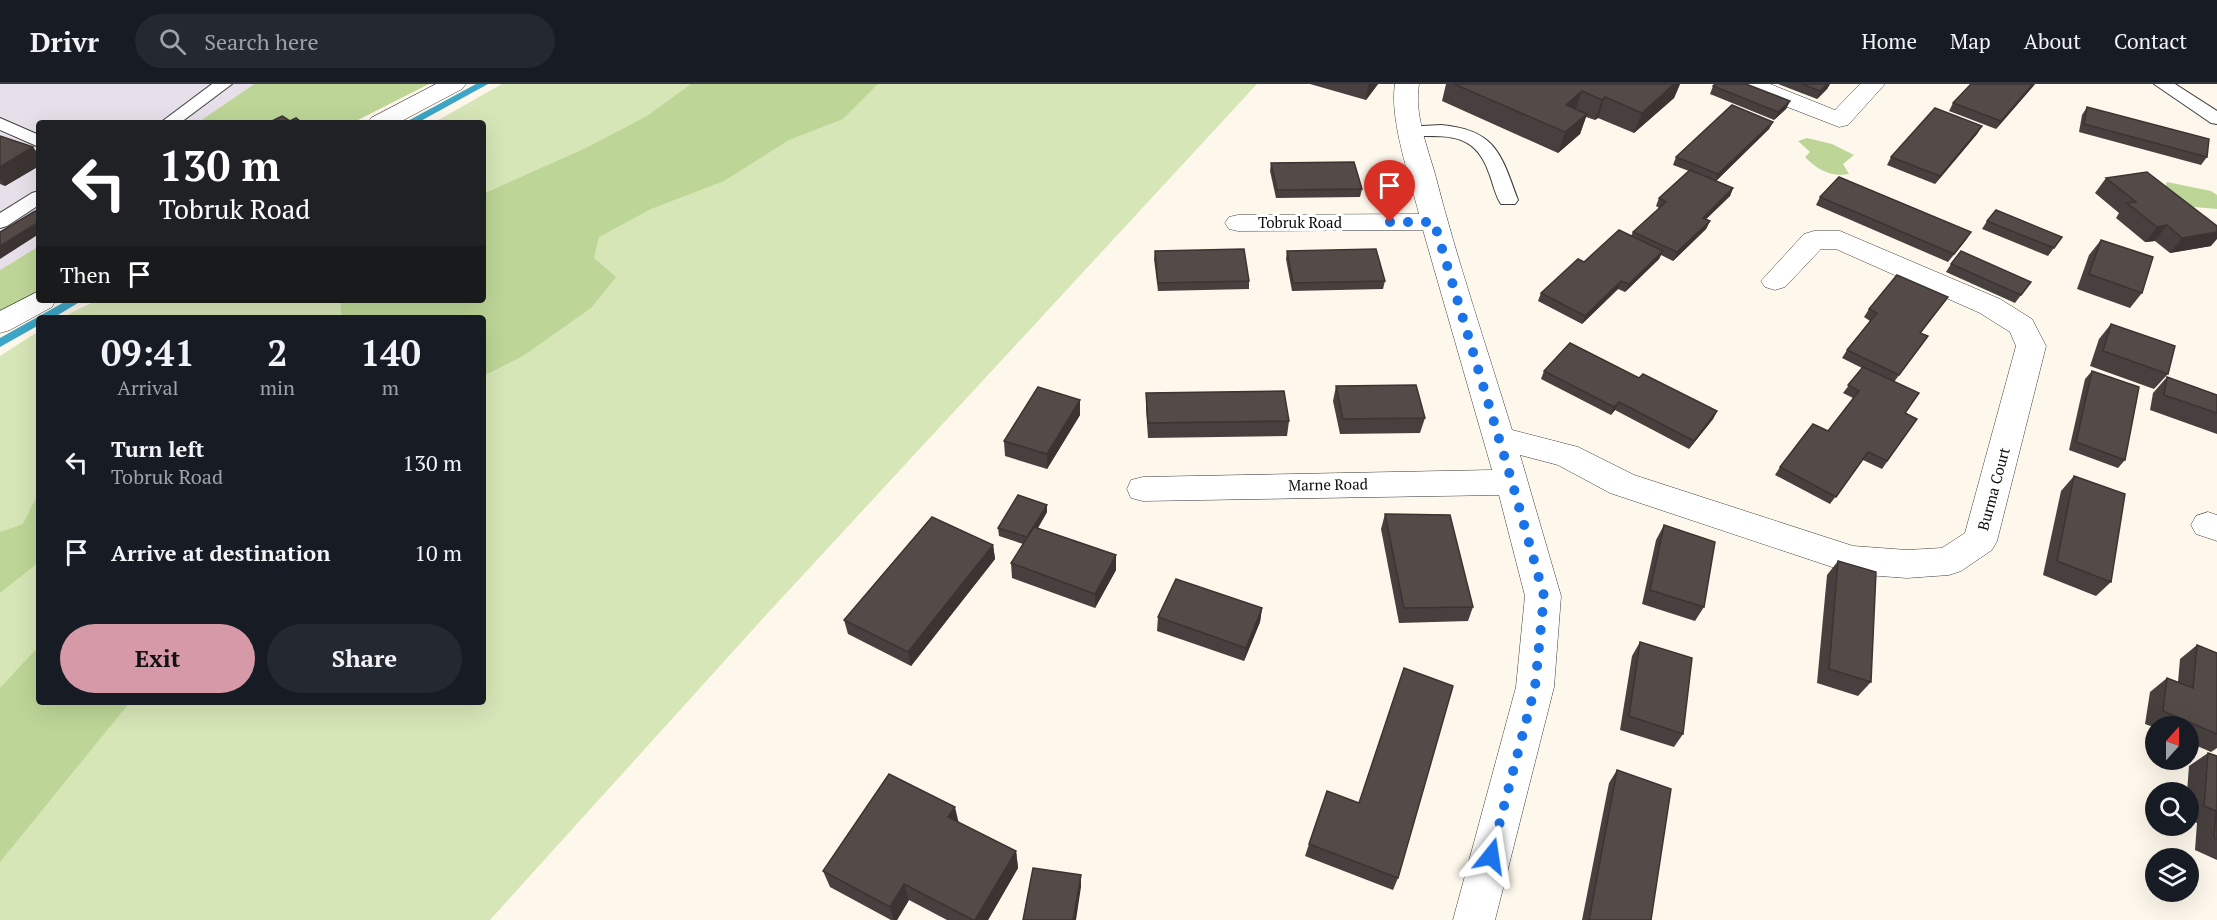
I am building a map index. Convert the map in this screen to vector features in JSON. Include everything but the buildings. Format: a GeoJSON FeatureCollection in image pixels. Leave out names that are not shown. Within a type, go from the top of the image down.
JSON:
{"type":"FeatureCollection","features":[{"type":"Feature","properties":{"kind":"street"},"geometry":{"type":"LineString","coordinates":[[386,120],[454,84]]}},
{"type":"Feature","properties":{"kind":"street"},"geometry":{"type":"LineString","coordinates":[[1407,84],[1405,96],[1411,131],[1434,222],[1544,596],[1535,687],[1474,920]]}},
{"type":"Feature","properties":{"kind":"street"},"geometry":{"type":"LineString","coordinates":[[1749,84],[1839,120],[1873,84]]}},
{"type":"Feature","properties":{"kind":"street","name":"Tobruk Road"},"geometry":{"type":"LineString","coordinates":[[1238,223],[1434,222]]}},
{"type":"Feature","properties":{"kind":"street","name":"Burma Court"},"geometry":{"type":"LineString","coordinates":[[1499,438],[1567,455],[1622,484],[1853,560],[1906,564],[1949,561],[1980,541],[2031,346],[2022,326],[1990,306],[1840,240],[1814,240],[1775,281]]}},
{"type":"Feature","properties":{"kind":"street"},"geometry":{"type":"LineString","coordinates":[[0,323],[37,303]]}},
{"type":"Feature","properties":{"kind":"street","name":"Marne Road"},"geometry":{"type":"LineString","coordinates":[[1143,489],[1512,482]]}},
{"type":"Feature","properties":{"kind":"lane"},"geometry":{"type":"LineString","coordinates":[[173,120],[223,84]]}},
{"type":"Feature","properties":{"kind":"lane"},"geometry":{"type":"LineString","coordinates":[[2163,84],[2217,119]]}},
{"type":"Feature","properties":{"kind":"lane"},"geometry":{"type":"LineString","coordinates":[[0,123],[36,141]]}},
{"type":"Feature","properties":{"kind":"lane"},"geometry":{"type":"LineString","coordinates":[[1411,131],[1452,131],[1472,137],[1488,148],[1508,200]]}},
{"type":"Feature","properties":{"kind":"lane"},"geometry":{"type":"LineString","coordinates":[[0,222],[36,199]]}},
{"type":"Feature","properties":{"kind":"shaded area"},"geometry":{"type":"Polygon","coordinates":[[[0,84],[254,84],[201,120],[36,120],[36,248],[0,270],[0,84]]]}},
{"type":"Feature","properties":{"kind":"green space"},"geometry":{"type":"Polygon","coordinates":[[[254,84],[429,84],[358,120],[201,120],[254,84]]]}},
{"type":"Feature","properties":{"kind":"green space"},"geometry":{"type":"Polygon","coordinates":[[[502,84],[1257,84],[766,615],[490,920],[0,920],[0,356],[36,333],[36,705],[486,705],[486,315],[67,315],[91,303],[486,303],[486,120],[438,120],[502,84]]]}},
{"type":"Feature","properties":{"kind":"green space"},"geometry":{"type":"Polygon","coordinates":[[[691,84],[878,84],[843,119],[789,140],[724,181],[651,209],[599,237],[594,258],[616,277],[591,308],[523,356],[486,374],[486,315],[342,315],[340,303],[486,303],[486,193],[586,148],[647,116],[691,84]]]}},
{"type":"Feature","properties":{"kind":"green space"},"geometry":{"type":"Polygon","coordinates":[[[1807,138],[1832,144],[1854,155],[1843,164],[1849,174],[1830,173],[1810,162],[1805,157],[1810,152],[1798,141],[1807,138]]]}},
{"type":"Feature","properties":{"kind":"green space"},"geometry":{"type":"Polygon","coordinates":[[[2167,182],[2211,191],[2217,195],[2217,209],[2194,207],[2175,199],[2165,188],[2167,182]]]}},
{"type":"Feature","properties":{"kind":"green space"},"geometry":{"type":"Polygon","coordinates":[[[36,248],[36,294],[0,313],[0,270],[36,248]]]}},
{"type":"Feature","properties":{"kind":"green space"},"geometry":{"type":"Polygon","coordinates":[[[36,498],[36,564],[0,593],[0,532],[23,524],[36,498]]]}},
{"type":"Feature","properties":{"kind":"green space"},"geometry":{"type":"Polygon","coordinates":[[[36,649],[36,705],[128,705],[0,862],[0,688],[36,649]]]}},
{"type":"Feature","properties":{"kind":"waterway"},"geometry":{"type":"LineString","coordinates":[[415,120],[483,84]]}},
{"type":"Feature","properties":{"kind":"waterway"},"geometry":{"type":"LineString","coordinates":[[50,315],[72,303]]}},
{"type":"Feature","properties":{"kind":"waterway"},"geometry":{"type":"LineString","coordinates":[[0,343],[36,322]]}},
{"type":"Feature","properties":{"kind":"route"},"geometry":{"type":"LineString","coordinates":[[1390,222],[1434,222],[1544,596],[1535,687],[1491,856]]}}]}
